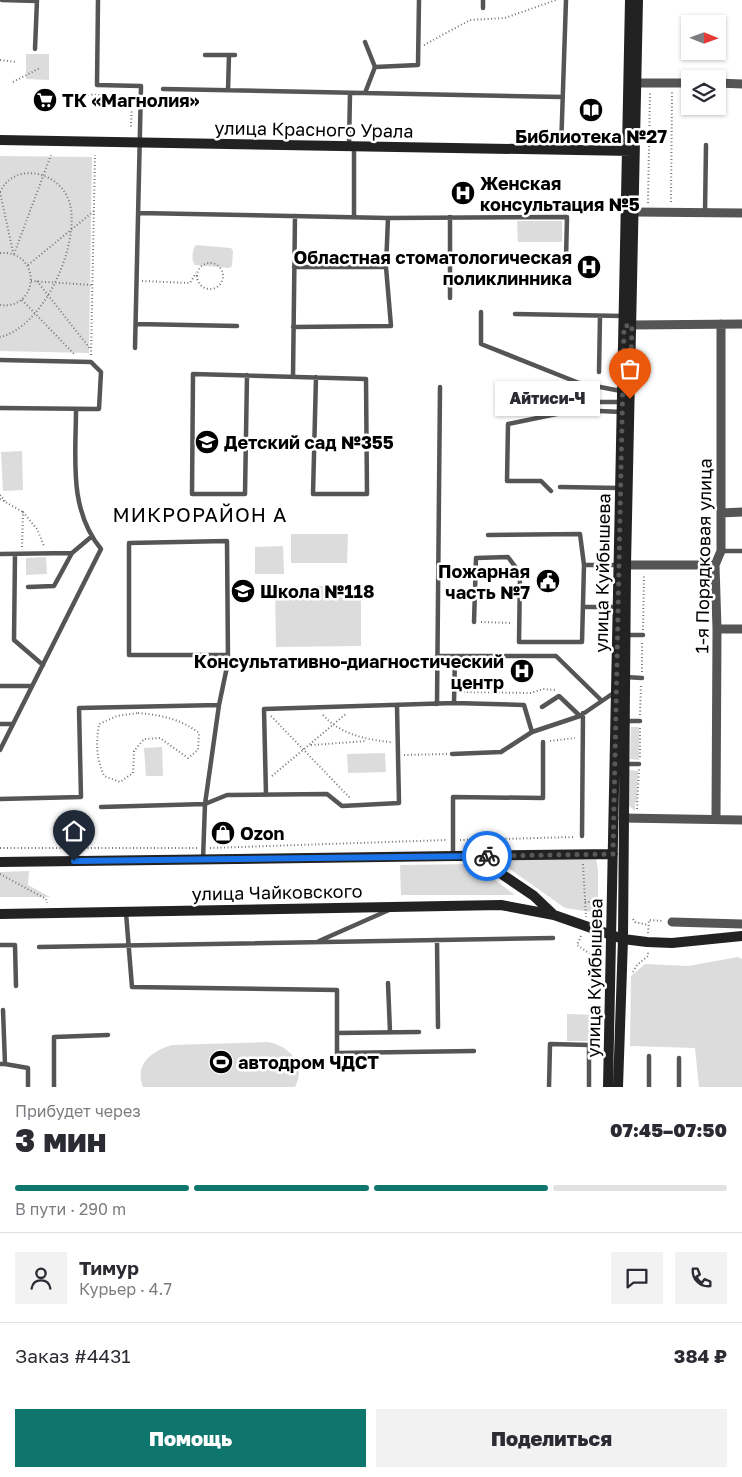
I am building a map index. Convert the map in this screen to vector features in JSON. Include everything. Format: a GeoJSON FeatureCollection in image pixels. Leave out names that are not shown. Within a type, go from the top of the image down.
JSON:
{"type":"FeatureCollection","features":[{"type":"Feature","properties":{"kind":"main road","name":"улица Куйбышева"},"geometry":{"type":"LineString","coordinates":[[608,1087],[618,607],[623,565],[631,151],[630,0]]}},
{"type":"Feature","properties":{"kind":"main road","name":"улица Куйбышева"},"geometry":{"type":"LineString","coordinates":[[618,1087],[623,939],[626,635],[620,488],[622,402],[634,212],[631,151],[637,83],[638,0]]}},
{"type":"Feature","properties":{"kind":"main road","name":"улица Красного Урала"},"geometry":{"type":"LineString","coordinates":[[0,140],[631,151]]}},
{"type":"Feature","properties":{"kind":"main road","name":"улица Чайковского"},"geometry":{"type":"LineString","coordinates":[[0,862],[613,854]]}},
{"type":"Feature","properties":{"kind":"main road","name":"улица Чайковского"},"geometry":{"type":"LineString","coordinates":[[475,856],[534,896],[554,915]]}},
{"type":"Feature","properties":{"kind":"main road","name":"улица Чайковского"},"geometry":{"type":"LineString","coordinates":[[0,914],[501,905],[554,915],[623,939],[672,943],[742,936]]}},
{"type":"Feature","properties":{"kind":"street"},"geometry":{"type":"LineString","coordinates":[[637,83],[681,83]]}},
{"type":"Feature","properties":{"kind":"street"},"geometry":{"type":"LineString","coordinates":[[726,83],[742,84]]}},
{"type":"Feature","properties":{"kind":"street"},"geometry":{"type":"LineString","coordinates":[[634,212],[742,213]]}},
{"type":"Feature","properties":{"kind":"street"},"geometry":{"type":"LineString","coordinates":[[627,322],[742,324]]}},
{"type":"Feature","properties":{"kind":"street","name":"1-я Порядковая улица"},"geometry":{"type":"LineString","coordinates":[[716,818],[717,629],[715,565],[721,551],[721,324]]}},
{"type":"Feature","properties":{"kind":"street"},"geometry":{"type":"LineString","coordinates":[[721,513],[742,512]]}},
{"type":"Feature","properties":{"kind":"street"},"geometry":{"type":"LineString","coordinates":[[623,565],[715,565]]}},
{"type":"Feature","properties":{"kind":"street"},"geometry":{"type":"LineString","coordinates":[[717,629],[742,629]]}},
{"type":"Feature","properties":{"kind":"street"},"geometry":{"type":"LineString","coordinates":[[623,818],[716,818],[742,820]]}},
{"type":"Feature","properties":{"kind":"street"},"geometry":{"type":"LineString","coordinates":[[672,922],[742,924]]}},
{"type":"Feature","properties":{"kind":"lane"},"geometry":{"type":"LineString","coordinates":[[2,0],[37,0],[35,50]]}},
{"type":"Feature","properties":{"kind":"lane"},"geometry":{"type":"LineString","coordinates":[[98,0],[97,85],[141,86],[136,348]]}},
{"type":"Feature","properties":{"kind":"lane"},"geometry":{"type":"LineString","coordinates":[[375,67],[418,65],[419,0]]}},
{"type":"Feature","properties":{"kind":"lane"},"geometry":{"type":"LineString","coordinates":[[483,0],[483,8]]}},
{"type":"Feature","properties":{"kind":"lane"},"geometry":{"type":"LineString","coordinates":[[560,150],[566,0]]}},
{"type":"Feature","properties":{"kind":"lane"},"geometry":{"type":"LineString","coordinates":[[365,42],[375,67],[366,93]]}},
{"type":"Feature","properties":{"kind":"lane"},"geometry":{"type":"LineString","coordinates":[[205,55],[235,55]]}},
{"type":"Feature","properties":{"kind":"lane"},"geometry":{"type":"LineString","coordinates":[[228,90],[229,55]]}},
{"type":"Feature","properties":{"kind":"lane"},"geometry":{"type":"LineString","coordinates":[[163,89],[563,97]]}},
{"type":"Feature","properties":{"kind":"lane"},"geometry":{"type":"LineString","coordinates":[[350,93],[354,217]]}},
{"type":"Feature","properties":{"kind":"lane"},"geometry":{"type":"LineString","coordinates":[[705,213],[706,145]]}},
{"type":"Feature","properties":{"kind":"lane"},"geometry":{"type":"LineString","coordinates":[[139,213],[388,218],[567,217],[566,259],[450,259]]}},
{"type":"Feature","properties":{"kind":"lane"},"geometry":{"type":"LineString","coordinates":[[293,377],[295,216]]}},
{"type":"Feature","properties":{"kind":"lane"},"geometry":{"type":"LineString","coordinates":[[450,217],[450,298]]}},
{"type":"Feature","properties":{"kind":"lane"},"geometry":{"type":"LineString","coordinates":[[293,327],[392,326],[386,267],[388,218]]}},
{"type":"Feature","properties":{"kind":"lane"},"geometry":{"type":"LineString","coordinates":[[294,266],[386,267]]}},
{"type":"Feature","properties":{"kind":"lane"},"geometry":{"type":"LineString","coordinates":[[481,312],[481,344],[622,402]]}},
{"type":"Feature","properties":{"kind":"lane"},"geometry":{"type":"LineString","coordinates":[[515,314],[600,316],[627,322]]}},
{"type":"Feature","properties":{"kind":"lane"},"geometry":{"type":"LineString","coordinates":[[599,372],[600,316]]}},
{"type":"Feature","properties":{"kind":"lane"},"geometry":{"type":"LineString","coordinates":[[136,324],[237,326]]}},
{"type":"Feature","properties":{"kind":"lane"},"geometry":{"type":"LineString","coordinates":[[0,360],[91,362],[100,372],[99,409],[0,408]]}},
{"type":"Feature","properties":{"kind":"lane"},"geometry":{"type":"LineString","coordinates":[[247,375],[245,494],[192,494],[193,374],[247,375],[293,377],[316,377],[366,379],[367,494],[313,494],[316,377]]}},
{"type":"Feature","properties":{"kind":"lane"},"geometry":{"type":"LineString","coordinates":[[436,704],[440,387]]}},
{"type":"Feature","properties":{"kind":"lane"},"geometry":{"type":"LineString","coordinates":[[562,402],[622,402]]}},
{"type":"Feature","properties":{"kind":"lane"},"geometry":{"type":"LineString","coordinates":[[551,492],[541,481],[507,482],[508,424],[622,402]]}},
{"type":"Feature","properties":{"kind":"lane"},"geometry":{"type":"LineString","coordinates":[[0,750],[101,549],[91,537],[77,500],[76,409]]}},
{"type":"Feature","properties":{"kind":"lane"},"geometry":{"type":"LineString","coordinates":[[560,487],[620,488]]}},
{"type":"Feature","properties":{"kind":"lane"},"geometry":{"type":"LineString","coordinates":[[474,622],[476,558],[508,557],[520,573],[518,642],[582,642],[584,565],[580,534],[488,535]]}},
{"type":"Feature","properties":{"kind":"lane"},"geometry":{"type":"LineString","coordinates":[[28,587],[54,586],[72,553],[91,537]]}},
{"type":"Feature","properties":{"kind":"lane"},"geometry":{"type":"LineString","coordinates":[[203,860],[205,804],[228,654],[227,541],[128,543],[130,655],[228,654]]}},
{"type":"Feature","properties":{"kind":"lane"},"geometry":{"type":"LineString","coordinates":[[721,551],[742,551]]}},
{"type":"Feature","properties":{"kind":"lane"},"geometry":{"type":"LineString","coordinates":[[0,554],[72,553]]}},
{"type":"Feature","properties":{"kind":"lane"},"geometry":{"type":"LineString","coordinates":[[15,554],[14,640],[43,665]]}},
{"type":"Feature","properties":{"kind":"lane"},"geometry":{"type":"LineString","coordinates":[[584,565],[623,565]]}},
{"type":"Feature","properties":{"kind":"lane"},"geometry":{"type":"LineString","coordinates":[[583,607],[618,607]]}},
{"type":"Feature","properties":{"kind":"lane"},"geometry":{"type":"LineString","coordinates":[[626,635],[643,635]]}},
{"type":"Feature","properties":{"kind":"lane"},"geometry":{"type":"LineString","coordinates":[[436,656],[556,656],[601,700]]}},
{"type":"Feature","properties":{"kind":"lane"},"geometry":{"type":"LineString","coordinates":[[454,703],[455,656]]}},
{"type":"Feature","properties":{"kind":"lane"},"geometry":{"type":"LineString","coordinates":[[625,677],[642,678]]}},
{"type":"Feature","properties":{"kind":"lane"},"geometry":{"type":"LineString","coordinates":[[0,686],[32,686]]}},
{"type":"Feature","properties":{"kind":"lane"},"geometry":{"type":"LineString","coordinates":[[452,754],[501,752],[532,732],[581,714],[616,692]]}},
{"type":"Feature","properties":{"kind":"lane"},"geometry":{"type":"LineString","coordinates":[[542,707],[559,696],[581,714],[583,737],[582,836]]}},
{"type":"Feature","properties":{"kind":"lane"},"geometry":{"type":"LineString","coordinates":[[266,795],[264,709],[454,703],[524,705],[532,732]]}},
{"type":"Feature","properties":{"kind":"lane"},"geometry":{"type":"LineString","coordinates":[[0,799],[81,797],[79,708],[219,706]]}},
{"type":"Feature","properties":{"kind":"lane"},"geometry":{"type":"LineString","coordinates":[[101,807],[205,804],[228,795],[327,794],[342,806],[399,803],[398,706]]}},
{"type":"Feature","properties":{"kind":"lane"},"geometry":{"type":"LineString","coordinates":[[624,721],[640,721]]}},
{"type":"Feature","properties":{"kind":"lane"},"geometry":{"type":"LineString","coordinates":[[0,724],[13,724]]}},
{"type":"Feature","properties":{"kind":"lane"},"geometry":{"type":"LineString","coordinates":[[453,856],[453,798],[542,798],[542,742]]}},
{"type":"Feature","properties":{"kind":"lane"},"geometry":{"type":"LineString","coordinates":[[624,764],[639,764]]}},
{"type":"Feature","properties":{"kind":"lane"},"geometry":{"type":"LineString","coordinates":[[315,943],[397,906]]}},
{"type":"Feature","properties":{"kind":"lane"},"geometry":{"type":"LineString","coordinates":[[126,912],[132,987],[337,990],[338,1053],[474,1051]]}},
{"type":"Feature","properties":{"kind":"lane"},"geometry":{"type":"LineString","coordinates":[[39,947],[553,938]]}},
{"type":"Feature","properties":{"kind":"lane"},"geometry":{"type":"LineString","coordinates":[[437,940],[438,1027]]}},
{"type":"Feature","properties":{"kind":"lane"},"geometry":{"type":"LineString","coordinates":[[0,946],[16,945],[16,986]]}},
{"type":"Feature","properties":{"kind":"lane"},"geometry":{"type":"LineString","coordinates":[[388,983],[390,1032]]}},
{"type":"Feature","properties":{"kind":"lane"},"geometry":{"type":"LineString","coordinates":[[3,1010],[2,1064],[28,1068],[28,1087]]}},
{"type":"Feature","properties":{"kind":"lane"},"geometry":{"type":"LineString","coordinates":[[337,1033],[419,1032]]}},
{"type":"Feature","properties":{"kind":"lane"},"geometry":{"type":"LineString","coordinates":[[54,1087],[54,1037],[108,1035]]}},
{"type":"Feature","properties":{"kind":"lane"},"geometry":{"type":"LineString","coordinates":[[549,1087],[550,1044],[589,1045],[589,1087]]}},
{"type":"Feature","properties":{"kind":"lane"},"geometry":{"type":"LineString","coordinates":[[649,1087],[650,1056]]}},
{"type":"Feature","properties":{"kind":"lane"},"geometry":{"type":"LineString","coordinates":[[679,1058],[679,1087]]}},
{"type":"Feature","properties":{"kind":"path"},"geometry":{"type":"LineString","coordinates":[[418,48],[470,20],[505,18],[556,0]]}},
{"type":"Feature","properties":{"kind":"path"},"geometry":{"type":"LineString","coordinates":[[0,60],[17,62]]}},
{"type":"Feature","properties":{"kind":"path"},"geometry":{"type":"LineString","coordinates":[[13,82],[40,68]]}},
{"type":"Feature","properties":{"kind":"path"},"geometry":{"type":"LineString","coordinates":[[648,212],[650,83]]}},
{"type":"Feature","properties":{"kind":"path"},"geometry":{"type":"LineString","coordinates":[[671,212],[672,83]]}},
{"type":"Feature","properties":{"kind":"path"},"geometry":{"type":"LineString","coordinates":[[67,94],[132,96],[131,127]]}},
{"type":"Feature","properties":{"kind":"path"},"geometry":{"type":"LineString","coordinates":[[14,254],[51,155]]}},
{"type":"Feature","properties":{"kind":"path"},"geometry":{"type":"LineString","coordinates":[[91,362],[95,155]]}},
{"type":"Feature","properties":{"kind":"path"},"geometry":{"type":"LineString","coordinates":[[0,337],[12,332],[34,313],[48,296],[56,283],[65,258],[69,231],[69,202],[58,184],[36,172],[18,174],[3,186],[0,192],[14,254]]}},
{"type":"Feature","properties":{"kind":"path"},"geometry":{"type":"LineString","coordinates":[[28,266],[94,211]]}},
{"type":"Feature","properties":{"kind":"path"},"geometry":{"type":"LineString","coordinates":[[0,253],[14,254],[28,266],[31,281],[29,291],[22,300],[11,305],[0,305]]}},
{"type":"Feature","properties":{"kind":"path"},"geometry":{"type":"LineString","coordinates":[[137,281],[190,283],[198,270],[208,263],[216,264],[223,274],[221,282],[215,288],[206,288],[198,279],[198,270]]}},
{"type":"Feature","properties":{"kind":"path"},"geometry":{"type":"LineString","coordinates":[[31,281],[92,285]]}},
{"type":"Feature","properties":{"kind":"path"},"geometry":{"type":"LineString","coordinates":[[37,281],[91,350]]}},
{"type":"Feature","properties":{"kind":"path"},"geometry":{"type":"LineString","coordinates":[[22,300],[82,362]]}},
{"type":"Feature","properties":{"kind":"path"},"geometry":{"type":"LineString","coordinates":[[0,495],[6,503]]}},
{"type":"Feature","properties":{"kind":"path"},"geometry":{"type":"LineString","coordinates":[[0,499],[23,512],[38,530],[46,554]]}},
{"type":"Feature","properties":{"kind":"path"},"geometry":{"type":"LineString","coordinates":[[21,554],[24,531],[23,512]]}},
{"type":"Feature","properties":{"kind":"path"},"geometry":{"type":"LineString","coordinates":[[634,818],[639,803],[644,565]]}},
{"type":"Feature","properties":{"kind":"path"},"geometry":{"type":"LineString","coordinates":[[474,622],[519,623]]}},
{"type":"Feature","properties":{"kind":"path"},"geometry":{"type":"LineString","coordinates":[[454,692],[531,693],[543,689],[560,690]]}},
{"type":"Feature","properties":{"kind":"path"},"geometry":{"type":"LineString","coordinates":[[266,780],[354,707]]}},
{"type":"Feature","properties":{"kind":"path"},"geometry":{"type":"LineString","coordinates":[[316,708],[332,725],[368,740]]}},
{"type":"Feature","properties":{"kind":"path"},"geometry":{"type":"LineString","coordinates":[[264,709],[356,805]]}},
{"type":"Feature","properties":{"kind":"path"},"geometry":{"type":"LineString","coordinates":[[138,712],[157,714],[187,723],[199,733],[198,750],[188,758],[160,738],[144,739],[134,751],[133,773],[120,782],[104,776],[99,764],[96,744],[99,724],[117,716],[138,712]]}},
{"type":"Feature","properties":{"kind":"path"},"geometry":{"type":"LineString","coordinates":[[542,742],[583,737]]}},
{"type":"Feature","properties":{"kind":"path"},"geometry":{"type":"LineString","coordinates":[[309,745],[368,740],[398,742]]}},
{"type":"Feature","properties":{"kind":"path"},"geometry":{"type":"LineString","coordinates":[[398,755],[452,754]]}},
{"type":"Feature","properties":{"kind":"path"},"geometry":{"type":"LineString","coordinates":[[0,848],[203,848],[582,836]]}},
{"type":"Feature","properties":{"kind":"path"},"geometry":{"type":"LineString","coordinates":[[0,874],[46,899],[48,912]]}},
{"type":"Feature","properties":{"kind":"path"},"geometry":{"type":"LineString","coordinates":[[632,918],[635,922],[648,925]]}},
{"type":"Feature","properties":{"kind":"path"},"geometry":{"type":"LineString","coordinates":[[649,920],[672,922]]}},
{"type":"Feature","properties":{"kind":"shaded area"},"geometry":{"type":"Polygon","coordinates":[[[26,54],[49,54],[49,80],[26,79],[26,54]]]}},
{"type":"Feature","properties":{"kind":"shaded area"},"geometry":{"type":"Polygon","coordinates":[[[0,156],[92,157],[89,353],[0,351],[0,156]]]}},
{"type":"Feature","properties":{"kind":"shaded area"},"geometry":{"type":"Polygon","coordinates":[[[517,221],[562,221],[562,242],[518,242],[517,221]]]}},
{"type":"Feature","properties":{"kind":"shaded area"},"geometry":{"type":"Polygon","coordinates":[[[196,245],[231,248],[233,251],[232,266],[229,268],[195,265],[192,255],[196,245]]]}},
{"type":"Feature","properties":{"kind":"shaded area"},"geometry":{"type":"Polygon","coordinates":[[[22,451],[23,490],[3,491],[1,452],[22,451]]]}},
{"type":"Feature","properties":{"kind":"shaded area"},"geometry":{"type":"Polygon","coordinates":[[[291,534],[348,534],[347,563],[291,563],[291,534]]]}},
{"type":"Feature","properties":{"kind":"shaded area"},"geometry":{"type":"Polygon","coordinates":[[[283,546],[284,574],[255,574],[255,547],[283,546]]]}},
{"type":"Feature","properties":{"kind":"shaded area"},"geometry":{"type":"Polygon","coordinates":[[[46,557],[47,574],[26,575],[26,558],[46,557]]]}},
{"type":"Feature","properties":{"kind":"shaded area"},"geometry":{"type":"Polygon","coordinates":[[[275,586],[361,586],[361,646],[276,647],[275,586]]]}},
{"type":"Feature","properties":{"kind":"shaded area"},"geometry":{"type":"Polygon","coordinates":[[[631,727],[639,727],[639,760],[630,759],[631,727]]]}},
{"type":"Feature","properties":{"kind":"shaded area"},"geometry":{"type":"Polygon","coordinates":[[[162,747],[163,776],[146,776],[144,748],[162,747]]]}},
{"type":"Feature","properties":{"kind":"shaded area"},"geometry":{"type":"Polygon","coordinates":[[[385,753],[386,772],[348,773],[347,754],[385,753]]]}},
{"type":"Feature","properties":{"kind":"shaded area"},"geometry":{"type":"Polygon","coordinates":[[[629,770],[638,771],[635,811],[628,805],[629,770]]]}},
{"type":"Feature","properties":{"kind":"shaded area"},"geometry":{"type":"Polygon","coordinates":[[[494,858],[596,859],[598,869],[598,913],[565,908],[494,858]]]}},
{"type":"Feature","properties":{"kind":"shaded area"},"geometry":{"type":"Polygon","coordinates":[[[474,864],[515,895],[401,895],[400,865],[474,864]]]}},
{"type":"Feature","properties":{"kind":"shaded area"},"geometry":{"type":"Polygon","coordinates":[[[29,871],[28,885],[50,897],[0,897],[0,872],[29,871]]]}},
{"type":"Feature","properties":{"kind":"shaded area"},"geometry":{"type":"Polygon","coordinates":[[[738,957],[742,959],[742,1087],[699,1087],[695,1048],[630,1046],[631,976],[645,964],[688,966],[738,957]]]}},
{"type":"Feature","properties":{"kind":"shaded area"},"geometry":{"type":"Polygon","coordinates":[[[567,1014],[594,1015],[593,1041],[567,1041],[567,1014]]]}},
{"type":"Feature","properties":{"kind":"shaded area","name":"автодром ЧДСТ"},"geometry":{"type":"Polygon","coordinates":[[[268,1042],[276,1044],[289,1052],[298,1064],[298,1079],[295,1087],[143,1087],[141,1072],[143,1065],[152,1055],[172,1045],[268,1042]]]}},
{"type":"Feature","properties":{"kind":"way so far"},"geometry":{"type":"LineString","coordinates":[[487,856],[613,854],[624,326],[632,325],[630,399]]}},
{"type":"Feature","properties":{"kind":"place","name":"ТК «Магнолия»"},"geometry":{"type":"Point","coordinates":[45,100]}},
{"type":"Feature","properties":{"kind":"place","name":"Библиотека №27"},"geometry":{"type":"Point","coordinates":[591,110]}},
{"type":"Feature","properties":{"kind":"place","name":"Женская консультация №5"},"geometry":{"type":"Point","coordinates":[463,193]}},
{"type":"Feature","properties":{"kind":"place","name":"Областная стоматологическая поликлинника"},"geometry":{"type":"Point","coordinates":[589,267]}},
{"type":"Feature","properties":{"kind":"place","name":"Айтиси-Ч"},"geometry":{"type":"Point","coordinates":[630,399]}},
{"type":"Feature","properties":{"kind":"place","name":"Детский сад №355"},"geometry":{"type":"Point","coordinates":[207,442]}},
{"type":"Feature","properties":{"kind":"place","name":"Пожарная часть №7"},"geometry":{"type":"Point","coordinates":[548,581]}},
{"type":"Feature","properties":{"kind":"place","name":"Школа №118"},"geometry":{"type":"Point","coordinates":[243,591]}},
{"type":"Feature","properties":{"kind":"place","name":"Консультативно-диагностический центр"},"geometry":{"type":"Point","coordinates":[522,671]}},
{"type":"Feature","properties":{"kind":"place","name":"Ozon"},"geometry":{"type":"Point","coordinates":[223,833]}},
{"type":"Feature","properties":{"kind":"place","name":"автодром ЧДСТ"},"geometry":{"type":"Point","coordinates":[221,1062]}},
{"type":"Feature","properties":{"kind":"district","name":"МИКРОРАЙОН А"},"geometry":{"type":"Point","coordinates":[200,514]}},
{"type":"Feature","properties":{"kind":"route"},"geometry":{"type":"LineString","coordinates":[[74,861],[487,856]]}}]}
